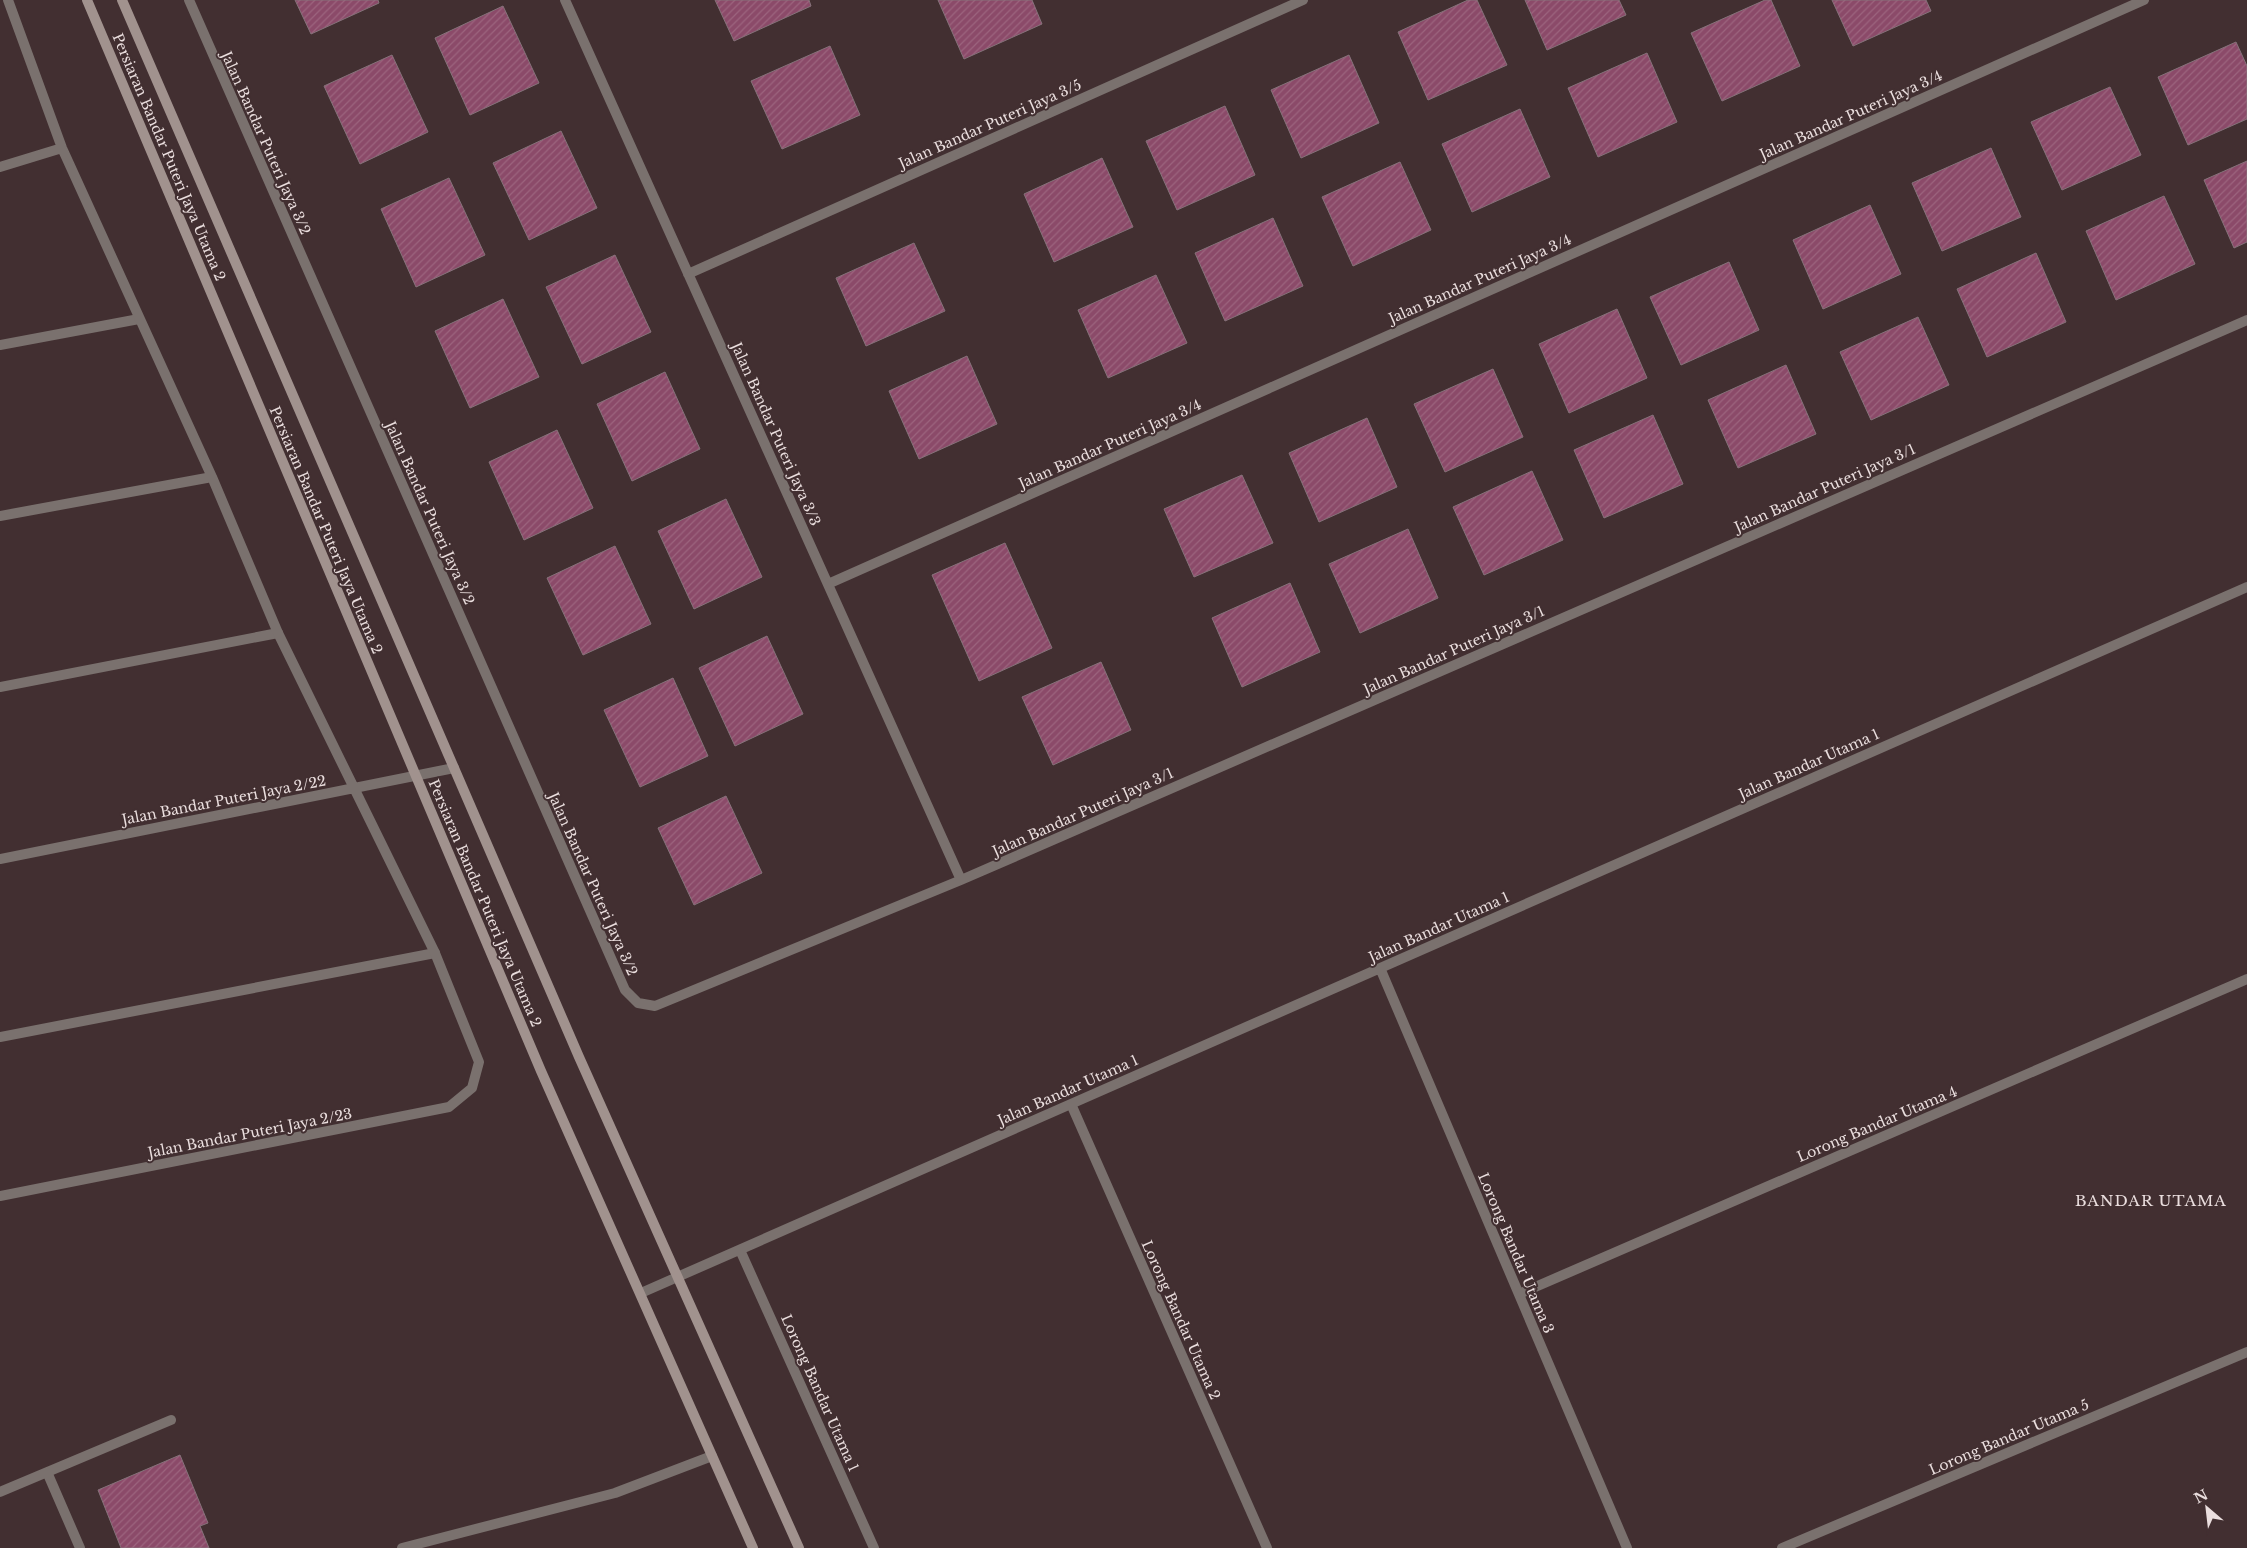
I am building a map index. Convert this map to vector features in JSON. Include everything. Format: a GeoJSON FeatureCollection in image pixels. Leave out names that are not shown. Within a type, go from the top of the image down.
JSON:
{"type":"FeatureCollection","features":[{"type":"Feature","properties":{"kind":"street"},"geometry":{"type":"LineString","coordinates":[[0,1037],[435,953],[278,633],[212,477],[62,148],[8,0]]}},
{"type":"Feature","properties":{"kind":"street","name":"Persiaran Bandar Puteri Jaya Utama 2"},"geometry":{"type":"LineString","coordinates":[[87,0],[541,1070],[752,1548]]}},
{"type":"Feature","properties":{"kind":"street","name":"Persiaran Bandar Puteri Jaya Utama 2"},"geometry":{"type":"LineString","coordinates":[[122,0],[579,1057],[799,1548]]}},
{"type":"Feature","properties":{"kind":"street","name":"Jalan Bandar Puteri Jaya 3/2"},"geometry":{"type":"LineString","coordinates":[[189,0],[625,990],[638,1003],[655,1006],[670,1001]]}},
{"type":"Feature","properties":{"kind":"street","name":"Jalan Bandar Puteri Jaya 3/3"},"geometry":{"type":"LineString","coordinates":[[565,0],[961,880]]}},
{"type":"Feature","properties":{"kind":"street","name":"Jalan Bandar Puteri Jaya 3/5"},"geometry":{"type":"LineString","coordinates":[[688,274],[1303,0]]}},
{"type":"Feature","properties":{"kind":"street","name":"Jalan Bandar Puteri Jaya 3/4"},"geometry":{"type":"LineString","coordinates":[[828,584],[2144,0]]}},
{"type":"Feature","properties":{"kind":"street"},"geometry":{"type":"LineString","coordinates":[[0,167],[62,148]]}},
{"type":"Feature","properties":{"kind":"street"},"geometry":{"type":"LineString","coordinates":[[0,345],[139,319]]}},
{"type":"Feature","properties":{"kind":"street","name":"Jalan Bandar Puteri Jaya 3/1"},"geometry":{"type":"LineString","coordinates":[[670,1001],[961,880],[2247,320]]}},
{"type":"Feature","properties":{"kind":"street"},"geometry":{"type":"LineString","coordinates":[[0,516],[212,477]]}},
{"type":"Feature","properties":{"kind":"street","name":"Jalan Bandar Utama 1"},"geometry":{"type":"LineString","coordinates":[[641,1293],[2247,587]]}},
{"type":"Feature","properties":{"kind":"street"},"geometry":{"type":"LineString","coordinates":[[0,687],[278,633]]}},
{"type":"Feature","properties":{"kind":"street","name":"Jalan Bandar Puteri Jaya 2/22"},"geometry":{"type":"LineString","coordinates":[[0,859],[454,768]]}},
{"type":"Feature","properties":{"kind":"street","name":"Jalan Bandar Puteri Jaya 2/23"},"geometry":{"type":"LineString","coordinates":[[0,1196],[448,1107],[472,1088],[479,1062],[435,953]]}},
{"type":"Feature","properties":{"kind":"street","name":"Lorong Bandar Utama 3"},"geometry":{"type":"LineString","coordinates":[[1380,968],[1627,1548]]}},
{"type":"Feature","properties":{"kind":"street","name":"Lorong Bandar Utama 4"},"geometry":{"type":"LineString","coordinates":[[1518,1294],[2247,980]]}},
{"type":"Feature","properties":{"kind":"street","name":"Lorong Bandar Utama 2"},"geometry":{"type":"LineString","coordinates":[[1071,1104],[1267,1548]]}},
{"type":"Feature","properties":{"kind":"street","name":"Lorong Bandar Utama 1"},"geometry":{"type":"LineString","coordinates":[[740,1250],[874,1548]]}},
{"type":"Feature","properties":{"kind":"street","name":"Lorong Bandar Utama 5"},"geometry":{"type":"LineString","coordinates":[[1782,1548],[2247,1352]]}},
{"type":"Feature","properties":{"kind":"street"},"geometry":{"type":"LineString","coordinates":[[0,1492],[171,1420]]}},
{"type":"Feature","properties":{"kind":"street"},"geometry":{"type":"LineString","coordinates":[[402,1548],[615,1493],[712,1456]]}},
{"type":"Feature","properties":{"kind":"street"},"geometry":{"type":"LineString","coordinates":[[47,1472],[80,1548]]}},
{"type":"Feature","properties":{"kind":"building"},"geometry":{"type":"Polygon","coordinates":[[[295,0],[378,0],[379,3],[311,34],[295,0]]]}},
{"type":"Feature","properties":{"kind":"building"},"geometry":{"type":"Polygon","coordinates":[[[715,0],[809,0],[811,6],[734,41],[715,0]]]}},
{"type":"Feature","properties":{"kind":"building"},"geometry":{"type":"Polygon","coordinates":[[[938,0],[1032,0],[1042,24],[964,59],[938,0]]]}},
{"type":"Feature","properties":{"kind":"building"},"geometry":{"type":"Polygon","coordinates":[[[1468,0],[1477,0],[1507,65],[1428,100],[1398,32],[1468,0]]]}},
{"type":"Feature","properties":{"kind":"building"},"geometry":{"type":"Polygon","coordinates":[[[1525,0],[1619,0],[1626,15],[1547,50],[1525,0]]]}},
{"type":"Feature","properties":{"kind":"building"},"geometry":{"type":"Polygon","coordinates":[[[1765,0],[1771,0],[1800,66],[1722,101],[1691,33],[1765,0]]]}},
{"type":"Feature","properties":{"kind":"building"},"geometry":{"type":"Polygon","coordinates":[[[1832,0],[1926,0],[1931,11],[1853,46],[1832,0]]]}},
{"type":"Feature","properties":{"kind":"building"},"geometry":{"type":"Polygon","coordinates":[[[503,6],[539,83],[470,115],[435,38],[503,6]]]}},
{"type":"Feature","properties":{"kind":"building"},"geometry":{"type":"Polygon","coordinates":[[[2236,42],[2247,66],[2247,119],[2188,145],[2158,77],[2236,42]]]}},
{"type":"Feature","properties":{"kind":"building"},"geometry":{"type":"Polygon","coordinates":[[[830,46],[860,115],[782,149],[751,81],[830,46]]]}},
{"type":"Feature","properties":{"kind":"building"},"geometry":{"type":"Polygon","coordinates":[[[1647,53],[1677,122],[1598,157],[1568,88],[1647,53]]]}},
{"type":"Feature","properties":{"kind":"building"},"geometry":{"type":"Polygon","coordinates":[[[392,55],[428,132],[360,164],[324,86],[392,55]]]}},
{"type":"Feature","properties":{"kind":"building"},"geometry":{"type":"Polygon","coordinates":[[[1349,55],[1379,123],[1301,158],[1271,90],[1349,55]]]}},
{"type":"Feature","properties":{"kind":"building"},"geometry":{"type":"Polygon","coordinates":[[[2110,87],[2141,155],[2062,190],[2031,122],[2110,87]]]}},
{"type":"Feature","properties":{"kind":"building"},"geometry":{"type":"Polygon","coordinates":[[[1225,106],[1255,175],[1177,210],[1146,141],[1225,106]]]}},
{"type":"Feature","properties":{"kind":"building"},"geometry":{"type":"Polygon","coordinates":[[[1520,109],[1550,177],[1472,212],[1442,144],[1520,109]]]}},
{"type":"Feature","properties":{"kind":"building"},"geometry":{"type":"Polygon","coordinates":[[[561,131],[597,208],[529,240],[493,163],[561,131]]]}},
{"type":"Feature","properties":{"kind":"building"},"geometry":{"type":"Polygon","coordinates":[[[1991,148],[2021,217],[1942,251],[1912,183],[1991,148]]]}},
{"type":"Feature","properties":{"kind":"building"},"geometry":{"type":"Polygon","coordinates":[[[1102,158],[1133,227],[1054,262],[1024,194],[1102,158]]]}},
{"type":"Feature","properties":{"kind":"building"},"geometry":{"type":"Polygon","coordinates":[[[2247,161],[2247,242],[2234,248],[2204,180],[2247,161]]]}},
{"type":"Feature","properties":{"kind":"building"},"geometry":{"type":"Polygon","coordinates":[[[1400,162],[1431,230],[1353,266],[1322,197],[1400,162]]]}},
{"type":"Feature","properties":{"kind":"building"},"geometry":{"type":"Polygon","coordinates":[[[449,178],[485,255],[416,287],[381,209],[449,178]]]}},
{"type":"Feature","properties":{"kind":"building"},"geometry":{"type":"Polygon","coordinates":[[[2164,196],[2195,264],[2116,300],[2086,231],[2164,196]]]}},
{"type":"Feature","properties":{"kind":"building"},"geometry":{"type":"Polygon","coordinates":[[[1870,205],[1901,274],[1823,309],[1793,240],[1870,205]]]}},
{"type":"Feature","properties":{"kind":"building"},"geometry":{"type":"Polygon","coordinates":[[[1273,218],[1303,286],[1225,321],[1195,253],[1273,218]]]}},
{"type":"Feature","properties":{"kind":"building"},"geometry":{"type":"Polygon","coordinates":[[[914,243],[945,311],[866,346],[836,278],[914,243]]]}},
{"type":"Feature","properties":{"kind":"building"},"geometry":{"type":"Polygon","coordinates":[[[2036,253],[2066,322],[1987,357],[1957,289],[2036,253]]]}},
{"type":"Feature","properties":{"kind":"building"},"geometry":{"type":"Polygon","coordinates":[[[615,255],[651,332],[582,364],[546,287],[615,255]]]}},
{"type":"Feature","properties":{"kind":"building"},"geometry":{"type":"Polygon","coordinates":[[[1729,262],[1759,330],[1681,365],[1650,297],[1729,262]]]}},
{"type":"Feature","properties":{"kind":"building"},"geometry":{"type":"Polygon","coordinates":[[[1156,275],[1187,343],[1108,378],[1078,310],[1156,275]]]}},
{"type":"Feature","properties":{"kind":"building"},"geometry":{"type":"Polygon","coordinates":[[[503,299],[539,377],[470,408],[435,331],[503,299]]]}},
{"type":"Feature","properties":{"kind":"building"},"geometry":{"type":"Polygon","coordinates":[[[1617,309],[1647,378],[1569,413],[1539,344],[1617,309]]]}},
{"type":"Feature","properties":{"kind":"building"},"geometry":{"type":"Polygon","coordinates":[[[1918,317],[1949,385],[1871,420],[1840,352],[1918,317]]]}},
{"type":"Feature","properties":{"kind":"building"},"geometry":{"type":"Polygon","coordinates":[[[967,356],[997,424],[919,459],[889,391],[967,356]]]}},
{"type":"Feature","properties":{"kind":"building"},"geometry":{"type":"Polygon","coordinates":[[[1786,365],[1816,434],[1738,468],[1708,400],[1786,365]]]}},
{"type":"Feature","properties":{"kind":"building"},"geometry":{"type":"Polygon","coordinates":[[[1493,369],[1523,437],[1445,472],[1414,404],[1493,369]]]}},
{"type":"Feature","properties":{"kind":"building"},"geometry":{"type":"Polygon","coordinates":[[[665,372],[700,449],[632,481],[597,404],[665,372]]]}},
{"type":"Feature","properties":{"kind":"building"},"geometry":{"type":"Polygon","coordinates":[[[1653,415],[1683,484],[1604,518],[1574,450],[1653,415]]]}},
{"type":"Feature","properties":{"kind":"building"},"geometry":{"type":"Polygon","coordinates":[[[1367,418],[1397,487],[1319,522],[1289,453],[1367,418]]]}},
{"type":"Feature","properties":{"kind":"building"},"geometry":{"type":"Polygon","coordinates":[[[557,430],[593,508],[524,540],[489,462],[557,430]]]}},
{"type":"Feature","properties":{"kind":"building"},"geometry":{"type":"Polygon","coordinates":[[[1532,471],[1563,540],[1484,575],[1453,507],[1532,471]]]}},
{"type":"Feature","properties":{"kind":"building"},"geometry":{"type":"Polygon","coordinates":[[[1242,475],[1273,543],[1194,577],[1164,509],[1242,475]]]}},
{"type":"Feature","properties":{"kind":"building"},"geometry":{"type":"Polygon","coordinates":[[[726,499],[762,577],[694,609],[658,531],[726,499]]]}},
{"type":"Feature","properties":{"kind":"building"},"geometry":{"type":"Polygon","coordinates":[[[1408,529],[1438,598],[1360,633],[1329,564],[1408,529]]]}},
{"type":"Feature","properties":{"kind":"building"},"geometry":{"type":"Polygon","coordinates":[[[1005,543],[1052,648],[979,681],[932,575],[1005,543]]]}},
{"type":"Feature","properties":{"kind":"building"},"geometry":{"type":"Polygon","coordinates":[[[615,546],[651,624],[583,655],[547,578],[615,546]]]}},
{"type":"Feature","properties":{"kind":"building"},"geometry":{"type":"Polygon","coordinates":[[[1290,583],[1320,652],[1242,687],[1212,618],[1290,583]]]}},
{"type":"Feature","properties":{"kind":"building"},"geometry":{"type":"Polygon","coordinates":[[[767,636],[803,714],[735,746],[699,668],[767,636]]]}},
{"type":"Feature","properties":{"kind":"building"},"geometry":{"type":"Polygon","coordinates":[[[1101,662],[1131,730],[1053,765],[1022,697],[1101,662]]]}},
{"type":"Feature","properties":{"kind":"building"},"geometry":{"type":"Polygon","coordinates":[[[673,678],[708,756],[640,787],[604,710],[673,678]]]}},
{"type":"Feature","properties":{"kind":"building"},"geometry":{"type":"Polygon","coordinates":[[[726,796],[762,873],[694,905],[658,828],[726,796]]]}},
{"type":"Feature","properties":{"kind":"building"},"geometry":{"type":"Polygon","coordinates":[[[180,1455],[208,1523],[200,1526],[209,1548],[121,1548],[98,1490],[180,1455]]]}},
{"type":"Feature","properties":{"kind":"district","name":"BANDAR UTAMA"},"geometry":{"type":"Point","coordinates":[2151,1200]}}]}
